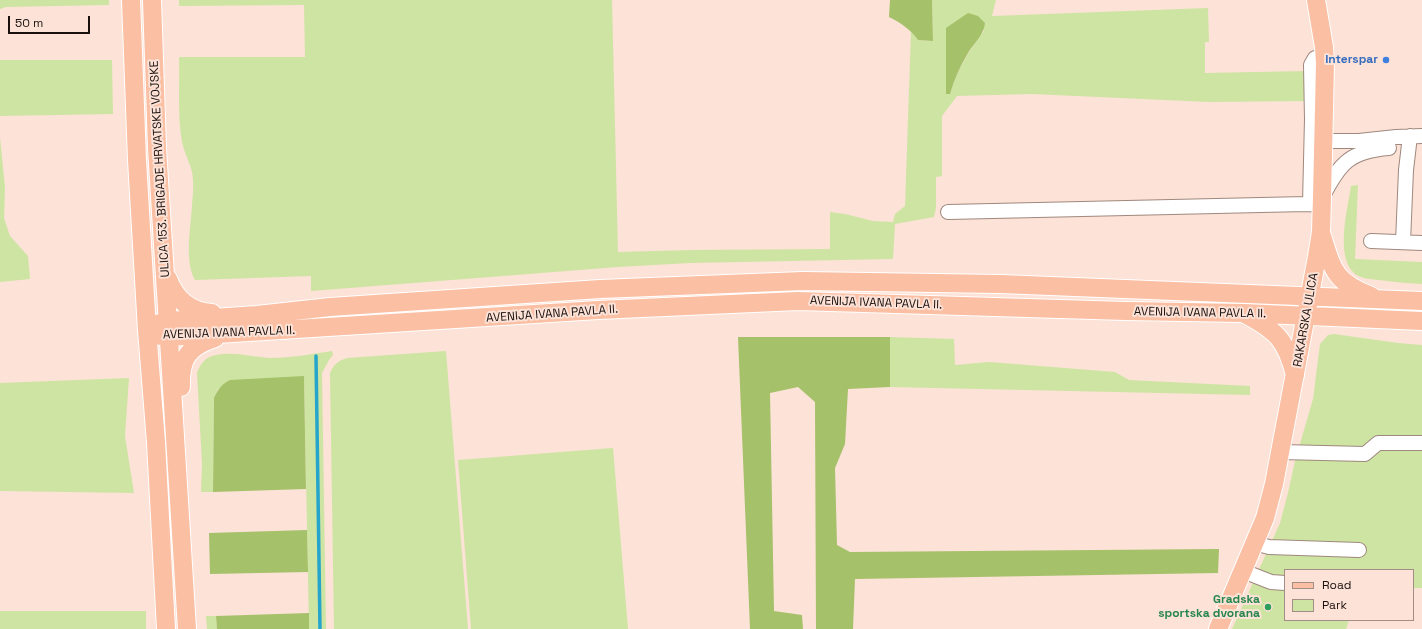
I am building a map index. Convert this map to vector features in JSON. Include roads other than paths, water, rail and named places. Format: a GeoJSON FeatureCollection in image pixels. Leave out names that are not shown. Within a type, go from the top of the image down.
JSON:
{"type":"FeatureCollection","features":[{"type":"Feature","properties":{"kind":"main road","name":"ULICA 153. BRIGADE HRVATSKE VOJSKE"},"geometry":{"type":"LineString","coordinates":[[131,0],[137,160],[147,330],[156,442],[166,629]]}},
{"type":"Feature","properties":{"kind":"main road","name":"ULICA 153. BRIGADE HRVATSKE VOJSKE"},"geometry":{"type":"LineString","coordinates":[[152,0],[157,148],[187,629]]}},
{"type":"Feature","properties":{"kind":"main road","name":"RAKARSKA ULICA"},"geometry":{"type":"LineString","coordinates":[[1218,629],[1265,518],[1274,484],[1296,376],[1321,232],[1318,202],[1323,141],[1325,56],[1316,0]]}},
{"type":"Feature","properties":{"kind":"main road"},"geometry":{"type":"LineString","coordinates":[[1321,232],[1334,270],[1339,277],[1354,288],[1381,300]]}},
{"type":"Feature","properties":{"kind":"main road"},"geometry":{"type":"LineString","coordinates":[[165,269],[175,295],[191,308],[207,313],[237,312],[257,315]]}},
{"type":"Feature","properties":{"kind":"main road","name":"AVENIJA IVANA PAVLA II."},"geometry":{"type":"LineString","coordinates":[[147,330],[155,335],[169,329],[257,315],[330,307],[584,290],[804,281],[1001,284],[1422,301]]}},
{"type":"Feature","properties":{"kind":"main road","name":"AVENIJA IVANA PAVLA II."},"geometry":{"type":"LineString","coordinates":[[169,329],[225,334],[598,310],[798,301],[1118,311],[1243,313],[1422,321]]}},
{"type":"Feature","properties":{"kind":"main road"},"geometry":{"type":"LineString","coordinates":[[1243,313],[1256,320],[1278,336],[1288,352],[1296,376]]}},
{"type":"Feature","properties":{"kind":"main road"},"geometry":{"type":"LineString","coordinates":[[174,411],[181,397],[182,365],[188,352],[197,345],[225,334]]}},
{"type":"Feature","properties":{"kind":"lane"},"geometry":{"type":"LineString","coordinates":[[1318,202],[1312,119],[1311,65],[1315,58],[1325,56]]}},
{"type":"Feature","properties":{"kind":"lane"},"geometry":{"type":"LineString","coordinates":[[1323,141],[1359,141],[1416,136],[1406,170],[1403,242]]}},
{"type":"Feature","properties":{"kind":"lane"},"geometry":{"type":"LineString","coordinates":[[1359,141],[1389,148],[1400,155],[1406,170]]}},
{"type":"Feature","properties":{"kind":"lane"},"geometry":{"type":"LineString","coordinates":[[1318,202],[1335,174],[1349,159],[1369,151],[1389,148]]}},
{"type":"Feature","properties":{"kind":"lane"},"geometry":{"type":"LineString","coordinates":[[948,212],[1318,202]]}},
{"type":"Feature","properties":{"kind":"lane"},"geometry":{"type":"LineString","coordinates":[[1371,241],[1422,243]]}},
{"type":"Feature","properties":{"kind":"lane"},"geometry":{"type":"LineString","coordinates":[[1281,452],[1365,454],[1378,443],[1422,443]]}},
{"type":"Feature","properties":{"kind":"lane"},"geometry":{"type":"LineString","coordinates":[[1254,543],[1269,547],[1359,550]]}},
{"type":"Feature","properties":{"kind":"lane"},"geometry":{"type":"LineString","coordinates":[[1243,570],[1271,582],[1284,583]]}},
{"type":"Feature","properties":{"kind":"waterway"},"geometry":{"type":"LineString","coordinates":[[316,356],[320,629]]}},
{"type":"Feature","properties":{"kind":"place","name":"Interspar"},"geometry":{"type":"Point","coordinates":[1386,60]}},
{"type":"Feature","properties":{"kind":"place","name":"Gradska sportska dvorana"},"geometry":{"type":"Point","coordinates":[1268,607]}}]}
